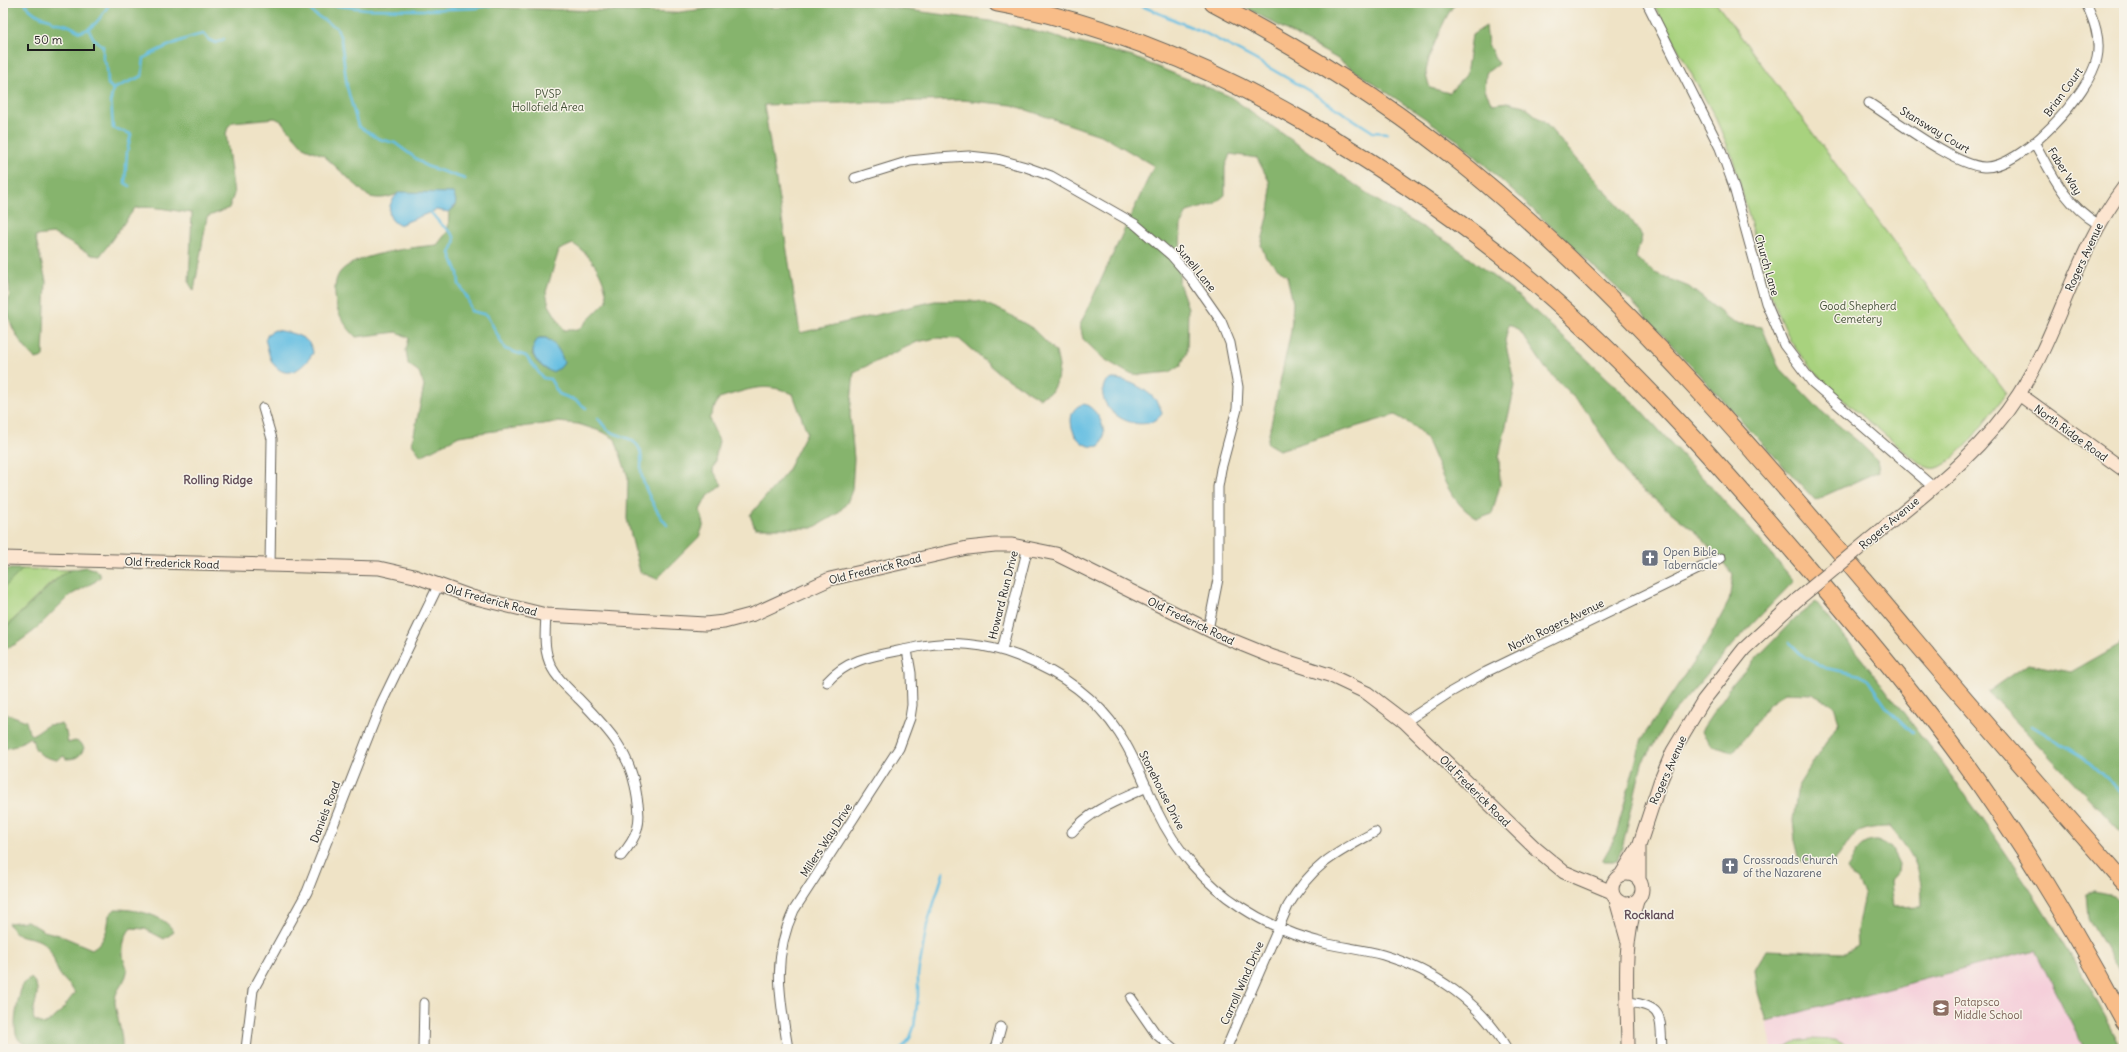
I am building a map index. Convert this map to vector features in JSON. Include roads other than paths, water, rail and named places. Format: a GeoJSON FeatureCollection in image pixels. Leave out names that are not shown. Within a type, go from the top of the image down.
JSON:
{"type":"FeatureCollection","features":[{"type":"Feature","properties":{"kind":"highway"},"geometry":{"type":"LineString","coordinates":[[997,3],[1106,30],[1146,45],[1223,78],[1276,105],[1332,138],[1434,204],[1530,279],[1580,324],[1635,377],[1726,474],[1857,626],[1908,688],[1951,745],[2005,823],[2054,899],[2124,1022]]}},
{"type":"Feature","properties":{"kind":"highway"},"geometry":{"type":"LineString","coordinates":[[1213,3],[1257,26],[1312,59],[1415,128],[1469,169],[1566,256],[1662,353],[1784,485],[1981,718],[2124,882]]}},
{"type":"Feature","properties":{"kind":"street","name":"Church Lane"},"geometry":{"type":"LineString","coordinates":[[1647,3],[1720,148],[1733,184],[1766,303],[1784,345],[1812,382],[1933,487]]}},
{"type":"Feature","properties":{"kind":"street","name":"Brian Court"},"geometry":{"type":"LineString","coordinates":[[2034,142],[2062,118],[2094,69],[2097,58],[2098,43],[2096,28],[2086,3]]}},
{"type":"Feature","properties":{"kind":"street","name":"Stansway Court"},"geometry":{"type":"LineString","coordinates":[[1869,103],[1952,156],[1975,166],[1997,165],[2010,159],[2034,142]]}},
{"type":"Feature","properties":{"kind":"street","name":"Faber Way"},"geometry":{"type":"LineString","coordinates":[[2034,142],[2059,186],[2071,203],[2081,214],[2098,224]]}},
{"type":"Feature","properties":{"kind":"street","name":"Sunell Lane"},"geometry":{"type":"LineString","coordinates":[[855,178],[910,161],[953,157],[969,156],[997,159],[1026,167],[1051,176],[1135,224],[1171,255],[1191,278],[1221,321],[1230,343],[1238,387],[1237,409],[1221,469],[1218,487],[1218,579],[1208,630]]}},
{"type":"Feature","properties":{"kind":"street","name":"Rogers Avenue"},"geometry":{"type":"LineString","coordinates":[[1616,886],[1639,846],[1660,782],[1673,751],[1703,701],[1744,649],[1798,599],[1933,487],[1968,456],[1986,437],[2019,394],[2035,364],[2082,256],[2098,224],[2124,187]]}},
{"type":"Feature","properties":{"kind":"street","name":"North Ridge Road"},"geometry":{"type":"LineString","coordinates":[[2019,394],[2124,470]]}},
{"type":"Feature","properties":{"kind":"street"},"geometry":{"type":"LineString","coordinates":[[263,408],[272,439],[270,566]]}},
{"type":"Feature","properties":{"kind":"street","name":"Old Frederick Road"},"geometry":{"type":"LineString","coordinates":[[3,558],[379,568],[414,576],[438,586],[511,608],[546,615],[681,623],[724,622],[754,614],[808,587],[855,572],[967,548],[995,545],[1028,547],[1056,554],[1208,630],[1245,646],[1349,683],[1384,705],[1405,722],[1535,848],[1564,872],[1586,882],[1616,886]]}},
{"type":"Feature","properties":{"kind":"street","name":"Howard Run Drive"},"geometry":{"type":"LineString","coordinates":[[1002,650],[1028,547]]}},
{"type":"Feature","properties":{"kind":"street","name":"North Rogers Avenue"},"geometry":{"type":"LineString","coordinates":[[1405,722],[1486,672],[1721,558]]}},
{"type":"Feature","properties":{"kind":"street","name":"Daniels Road"},"geometry":{"type":"LineString","coordinates":[[246,1049],[252,990],[307,892],[381,704],[438,586]]}},
{"type":"Feature","properties":{"kind":"street"},"geometry":{"type":"LineString","coordinates":[[546,615],[545,650],[552,669],[612,734],[631,768],[638,801],[637,832],[634,841],[621,856]]}},
{"type":"Feature","properties":{"kind":"street","name":"Stonehouse Drive"},"geometry":{"type":"LineString","coordinates":[[827,682],[845,665],[868,658],[925,645],[974,644],[1002,650],[1055,672],[1087,696],[1120,734],[1169,833],[1200,873],[1242,908],[1279,927],[1307,938],[1383,955],[1423,970],[1446,984],[1479,1011],[1507,1049]]}},
{"type":"Feature","properties":{"kind":"street","name":"Millers Way Drive"},"geometry":{"type":"LineString","coordinates":[[788,1049],[778,978],[781,943],[786,927],[794,910],[899,748],[910,718],[912,705],[911,673],[907,650]]}},
{"type":"Feature","properties":{"kind":"street"},"geometry":{"type":"LineString","coordinates":[[1072,832],[1094,811],[1147,787]]}},
{"type":"Feature","properties":{"kind":"street","name":"Carroll Wind Drive"},"geometry":{"type":"LineString","coordinates":[[1226,1049],[1279,927],[1297,891],[1318,866],[1329,857],[1375,832]]}},
{"type":"Feature","properties":{"kind":"street","name":"Rogers Avenue"},"geometry":{"type":"LineString","coordinates":[[1639,846],[1640,880]]}},
{"type":"Feature","properties":{"kind":"street"},"geometry":{"type":"LineString","coordinates":[[1616,886],[1629,874],[1640,880],[1642,891],[1637,900],[1632,916],[1628,942],[1628,1049]]}},
{"type":"Feature","properties":{"kind":"street"},"geometry":{"type":"LineString","coordinates":[[1616,886],[1626,904],[1637,900]]}},
{"type":"Feature","properties":{"kind":"street"},"geometry":{"type":"LineString","coordinates":[[1616,886],[1628,942]]}},
{"type":"Feature","properties":{"kind":"street"},"geometry":{"type":"LineString","coordinates":[[1131,998],[1156,1034],[1174,1049]]}},
{"type":"Feature","properties":{"kind":"street"},"geometry":{"type":"LineString","coordinates":[[1628,1002],[1647,1005],[1656,1010],[1660,1023],[1662,1049]]}},
{"type":"Feature","properties":{"kind":"street"},"geometry":{"type":"LineString","coordinates":[[423,1049],[424,1003]]}},
{"type":"Feature","properties":{"kind":"street"},"geometry":{"type":"LineString","coordinates":[[996,1049],[1001,1027]]}},
{"type":"Feature","properties":{"kind":"water"},"geometry":{"type":"Polygon","coordinates":[[[400,192],[453,193],[456,204],[449,212],[436,210],[399,225],[391,218],[389,209],[396,195],[400,192]]]}},
{"type":"Feature","properties":{"kind":"water"},"geometry":{"type":"Polygon","coordinates":[[[275,330],[299,336],[309,343],[312,347],[313,353],[306,363],[291,372],[280,370],[275,366],[271,361],[265,339],[269,333],[275,330]]]}},
{"type":"Feature","properties":{"kind":"water"},"geometry":{"type":"Polygon","coordinates":[[[539,338],[546,338],[558,349],[564,363],[560,368],[552,372],[542,366],[535,358],[533,348],[539,338]]]}},
{"type":"Feature","properties":{"kind":"water"},"geometry":{"type":"Polygon","coordinates":[[[1112,379],[1127,381],[1143,389],[1156,400],[1162,414],[1153,421],[1142,424],[1120,418],[1111,411],[1105,402],[1103,392],[1106,381],[1112,379]]]}},
{"type":"Feature","properties":{"kind":"water"},"geometry":{"type":"Polygon","coordinates":[[[1084,404],[1089,406],[1094,411],[1101,422],[1104,435],[1099,446],[1090,446],[1082,443],[1072,429],[1072,413],[1077,407],[1084,404]]]}},
{"type":"Feature","properties":{"kind":"waterway"},"geometry":{"type":"LineString","coordinates":[[25,3],[39,16],[50,19],[54,23],[68,25],[80,32],[94,25],[110,3]]}},
{"type":"Feature","properties":{"kind":"waterway"},"geometry":{"type":"LineString","coordinates":[[305,3],[314,14],[337,28],[341,39],[347,87],[358,126],[379,139],[395,143],[426,166],[465,179]]}},
{"type":"Feature","properties":{"kind":"waterway"},"geometry":{"type":"LineString","coordinates":[[312,3],[366,9],[422,10],[476,8],[502,3]]}},
{"type":"Feature","properties":{"kind":"waterway"},"geometry":{"type":"LineString","coordinates":[[1135,3],[1205,33],[1254,59],[1306,89],[1373,132],[1388,133]]}},
{"type":"Feature","properties":{"kind":"waterway"},"geometry":{"type":"LineString","coordinates":[[89,30],[94,39],[103,46],[103,59],[107,66],[108,84],[113,89],[111,99],[113,128],[131,134],[127,152],[125,183],[130,186]]}},
{"type":"Feature","properties":{"kind":"waterway"},"geometry":{"type":"LineString","coordinates":[[113,89],[142,76],[144,58],[165,47],[190,37],[204,34],[209,40],[216,43],[224,39]]}},
{"type":"Feature","properties":{"kind":"waterway"},"geometry":{"type":"LineString","coordinates":[[430,212],[453,234],[454,241],[450,253],[458,273],[459,284],[468,299],[471,311],[487,315],[505,349],[526,356],[543,378],[550,379],[559,394],[575,400],[586,408]]}},
{"type":"Feature","properties":{"kind":"waterway"},"geometry":{"type":"LineString","coordinates":[[598,418],[608,430],[631,440],[640,449],[641,470],[644,484],[655,507],[667,525]]}},
{"type":"Feature","properties":{"kind":"waterway"},"geometry":{"type":"LineString","coordinates":[[1789,642],[1803,656],[1825,668],[1860,675],[1868,680],[1887,708],[1913,733]]}},
{"type":"Feature","properties":{"kind":"waterway"},"geometry":{"type":"LineString","coordinates":[[2032,726],[2082,756],[2124,795]]}},
{"type":"Feature","properties":{"kind":"waterway"},"geometry":{"type":"LineString","coordinates":[[901,1049],[910,1038],[914,1027],[918,996],[918,974],[927,925],[944,871]]}},
{"type":"Feature","properties":{"kind":"place","name":"Open Bible Tabernacle"},"geometry":{"type":"Point","coordinates":[1650,558]}},
{"type":"Feature","properties":{"kind":"place","name":"Crossroads Church of the Nazarene"},"geometry":{"type":"Point","coordinates":[1730,866]}},
{"type":"Feature","properties":{"kind":"place","name":"Patapsco Middle School"},"geometry":{"type":"Point","coordinates":[1941,1008]}},
{"type":"Feature","properties":{"kind":"district","name":"Rolling Ridge"},"geometry":{"type":"Point","coordinates":[218,480]}},
{"type":"Feature","properties":{"kind":"district","name":"Rockland"},"geometry":{"type":"Point","coordinates":[1649,915]}},
{"type":"Feature","properties":{"kind":"park label","name":"PVSP Hollofield Area"},"geometry":{"type":"Point","coordinates":[548,100]}},
{"type":"Feature","properties":{"kind":"park label","name":"Good Shepherd Cemetery"},"geometry":{"type":"Point","coordinates":[1858,312]}}]}
